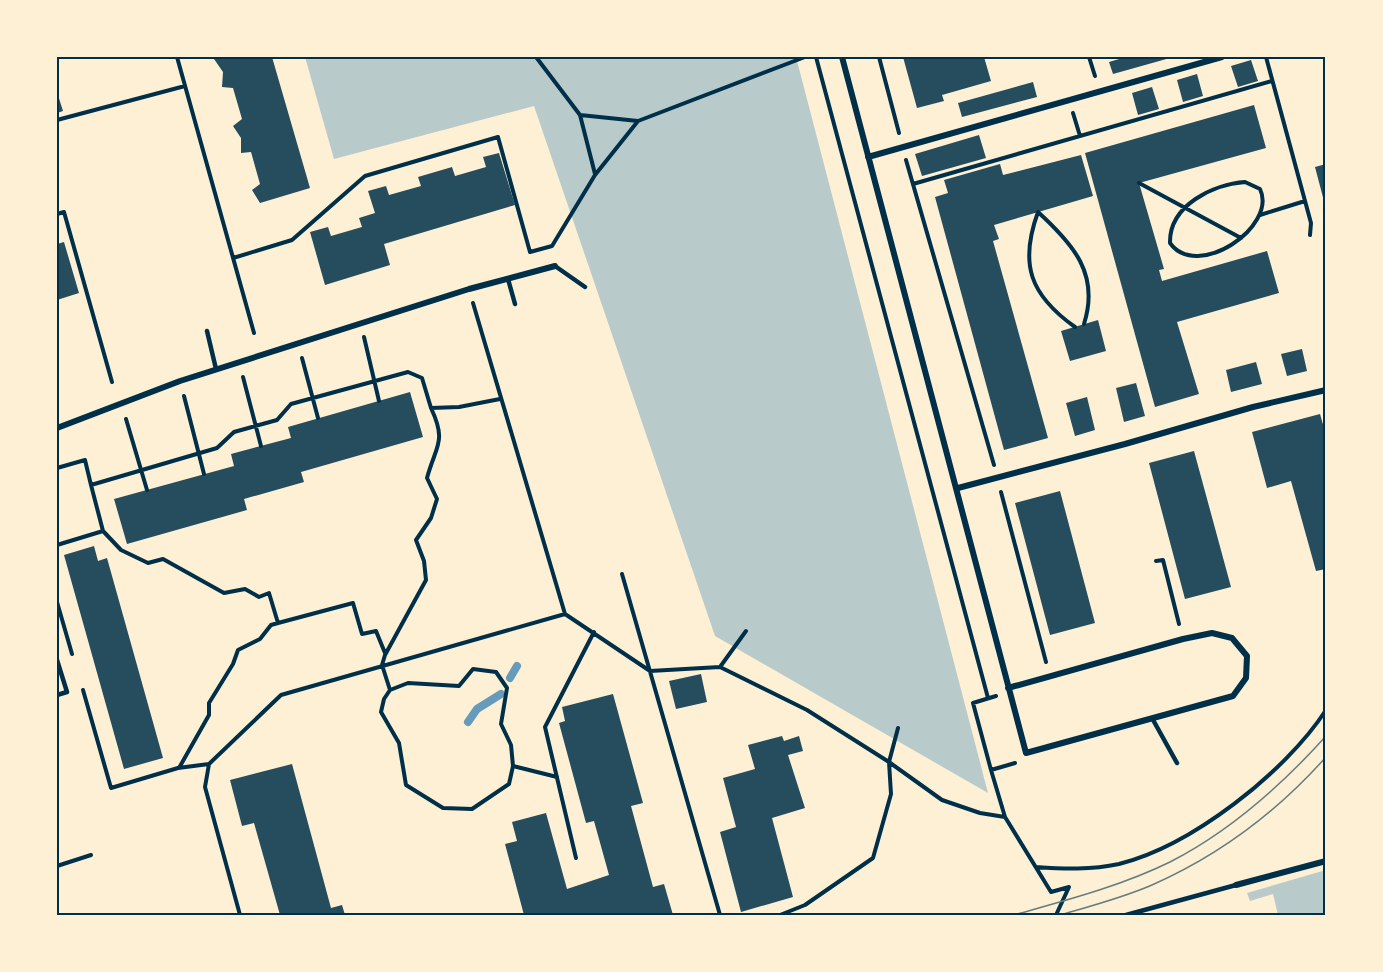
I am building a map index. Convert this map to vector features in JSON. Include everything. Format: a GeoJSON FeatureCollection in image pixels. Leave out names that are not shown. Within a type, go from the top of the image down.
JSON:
{"type":"FeatureCollection","features":[{"type":"Feature","properties":{"kind":"street"},"geometry":{"type":"LineString","coordinates":[[842,57],[958,488],[1009,690],[1026,753],[1233,696],[1246,678],[1247,656],[1232,638],[1212,633],[1183,639],[1009,690]]}},
{"type":"Feature","properties":{"kind":"street"},"geometry":{"type":"LineString","coordinates":[[868,157],[1222,57]]}},
{"type":"Feature","properties":{"kind":"street"},"geometry":{"type":"LineString","coordinates":[[57,428],[121,402],[216,369],[469,289],[551,266]]}},
{"type":"Feature","properties":{"kind":"street"},"geometry":{"type":"LineString","coordinates":[[958,488],[1125,444],[1253,406],[1326,390]]}},
{"type":"Feature","properties":{"kind":"street"},"geometry":{"type":"LineString","coordinates":[[1236,885],[1326,861]]}},
{"type":"Feature","properties":{"kind":"lane"},"geometry":{"type":"LineString","coordinates":[[551,266],[585,287]]}},
{"type":"Feature","properties":{"kind":"lane"},"geometry":{"type":"LineString","coordinates":[[508,279],[515,304]]}},
{"type":"Feature","properties":{"kind":"lane"},"geometry":{"type":"LineString","coordinates":[[207,331],[216,369]]}},
{"type":"Feature","properties":{"kind":"lane"},"geometry":{"type":"LineString","coordinates":[[57,660],[67,692],[57,695]]}},
{"type":"Feature","properties":{"kind":"lane"},"geometry":{"type":"LineString","coordinates":[[1152,718],[1177,764]]}},
{"type":"Feature","properties":{"kind":"lane"},"geometry":{"type":"LineString","coordinates":[[1126,915],[1236,885]]}},
{"type":"Feature","properties":{"kind":"path"},"geometry":{"type":"LineString","coordinates":[[177,57],[254,333]]}},
{"type":"Feature","properties":{"kind":"path"},"geometry":{"type":"LineString","coordinates":[[536,57],[580,115],[595,175]]}},
{"type":"Feature","properties":{"kind":"path"},"geometry":{"type":"LineString","coordinates":[[580,115],[639,121],[805,57]]}},
{"type":"Feature","properties":{"kind":"path"},"geometry":{"type":"LineString","coordinates":[[816,57],[988,698]]}},
{"type":"Feature","properties":{"kind":"path"},"geometry":{"type":"LineString","coordinates":[[879,57],[902,147],[997,477],[1050,677]]}},
{"type":"Feature","properties":{"kind":"path"},"geometry":{"type":"LineString","coordinates":[[1089,57],[1095,76]]}},
{"type":"Feature","properties":{"kind":"path"},"geometry":{"type":"LineString","coordinates":[[1266,57],[1311,223],[1310,235]]}},
{"type":"Feature","properties":{"kind":"path"},"geometry":{"type":"LineString","coordinates":[[913,184],[1272,81]]}},
{"type":"Feature","properties":{"kind":"path"},"geometry":{"type":"LineString","coordinates":[[57,120],[185,86]]}},
{"type":"Feature","properties":{"kind":"path"},"geometry":{"type":"LineString","coordinates":[[1069,100],[1080,136]]}},
{"type":"Feature","properties":{"kind":"path"},"geometry":{"type":"LineString","coordinates":[[551,266],[548,253],[595,175],[639,121]]}},
{"type":"Feature","properties":{"kind":"path"},"geometry":{"type":"LineString","coordinates":[[233,258],[292,240],[365,176],[498,137],[530,252],[552,246]]}},
{"type":"Feature","properties":{"kind":"path"},"geometry":{"type":"LineString","coordinates":[[1245,182],[1260,189],[1264,203],[1259,215],[1241,238],[1222,251],[1196,256],[1179,253],[1170,243],[1174,224],[1186,208],[1215,187],[1245,182]]}},
{"type":"Feature","properties":{"kind":"path"},"geometry":{"type":"LineString","coordinates":[[1139,183],[1241,238]]}},
{"type":"Feature","properties":{"kind":"path"},"geometry":{"type":"LineString","coordinates":[[1259,215],[1305,201]]}},
{"type":"Feature","properties":{"kind":"path"},"geometry":{"type":"LineString","coordinates":[[57,214],[64,212],[112,382]]}},
{"type":"Feature","properties":{"kind":"path"},"geometry":{"type":"LineString","coordinates":[[1075,327],[1050,307],[1035,283],[1028,251],[1030,234],[1038,212],[1064,238],[1082,264],[1090,292],[1090,307],[1084,324]]}},
{"type":"Feature","properties":{"kind":"path"},"geometry":{"type":"LineString","coordinates":[[469,289],[565,614],[650,671],[720,667],[807,710],[889,762],[942,800],[980,813],[1005,817]]}},
{"type":"Feature","properties":{"kind":"path"},"geometry":{"type":"LineString","coordinates":[[362,323],[379,401]]}},
{"type":"Feature","properties":{"kind":"path"},"geometry":{"type":"LineString","coordinates":[[298,343],[318,418]]}},
{"type":"Feature","properties":{"kind":"path"},"geometry":{"type":"LineString","coordinates":[[240,362],[261,446]]}},
{"type":"Feature","properties":{"kind":"path"},"geometry":{"type":"LineString","coordinates":[[91,485],[217,448],[234,432],[278,420],[291,404],[408,372],[422,378],[438,424],[441,440],[432,459],[427,478],[437,499],[430,518],[416,540],[424,561],[426,580],[385,655],[382,665],[390,690]]}},
{"type":"Feature","properties":{"kind":"path"},"geometry":{"type":"LineString","coordinates":[[180,381],[204,474]]}},
{"type":"Feature","properties":{"kind":"path"},"geometry":{"type":"LineString","coordinates":[[431,408],[459,407],[500,399]]}},
{"type":"Feature","properties":{"kind":"path"},"geometry":{"type":"LineString","coordinates":[[121,402],[147,490]]}},
{"type":"Feature","properties":{"kind":"path"},"geometry":{"type":"LineString","coordinates":[[57,468],[85,460],[103,531],[121,550],[148,563],[163,559],[224,593],[245,589],[259,597],[269,594],[278,623]]}},
{"type":"Feature","properties":{"kind":"path"},"geometry":{"type":"LineString","coordinates":[[57,545],[103,531]]}},
{"type":"Feature","properties":{"kind":"path"},"geometry":{"type":"LineString","coordinates":[[1156,561],[1163,560],[1183,639]]}},
{"type":"Feature","properties":{"kind":"path"},"geometry":{"type":"LineString","coordinates":[[622,574],[720,915]]}},
{"type":"Feature","properties":{"kind":"path"},"geometry":{"type":"LineString","coordinates":[[57,602],[73,657]]}},
{"type":"Feature","properties":{"kind":"path"},"geometry":{"type":"LineString","coordinates":[[178,768],[209,714],[209,703],[233,664],[238,650],[260,639],[271,625],[352,603],[362,634],[376,631],[385,655]]}},
{"type":"Feature","properties":{"kind":"path"},"geometry":{"type":"LineString","coordinates":[[240,915],[205,787],[209,764],[281,695],[565,614]]}},
{"type":"Feature","properties":{"kind":"path"},"geometry":{"type":"LineString","coordinates":[[720,667],[746,631]]}},
{"type":"Feature","properties":{"kind":"path"},"geometry":{"type":"LineString","coordinates":[[576,858],[545,727],[594,632]]}},
{"type":"Feature","properties":{"kind":"path"},"geometry":{"type":"LineString","coordinates":[[473,669],[496,672],[507,688],[501,724],[511,745],[513,766],[509,784],[472,809],[443,808],[406,785],[399,743],[381,712],[384,699],[390,690],[408,683],[459,686],[473,669]]}},
{"type":"Feature","properties":{"kind":"path"},"geometry":{"type":"LineString","coordinates":[[82,690],[111,788],[178,768],[209,764]]}},
{"type":"Feature","properties":{"kind":"path"},"geometry":{"type":"LineString","coordinates":[[1009,690],[973,703],[1005,817],[1051,892],[1069,887],[1056,915]]}},
{"type":"Feature","properties":{"kind":"path"},"geometry":{"type":"LineString","coordinates":[[1036,867],[1088,869],[1142,857],[1164,847],[1248,794],[1290,754],[1326,710]]}},
{"type":"Feature","properties":{"kind":"path"},"geometry":{"type":"LineString","coordinates":[[780,915],[805,905],[873,858],[891,794],[889,762],[898,728]]}},
{"type":"Feature","properties":{"kind":"path"},"geometry":{"type":"LineString","coordinates":[[992,770],[1020,762],[1026,753]]}},
{"type":"Feature","properties":{"kind":"path"},"geometry":{"type":"LineString","coordinates":[[513,766],[557,777]]}},
{"type":"Feature","properties":{"kind":"path"},"geometry":{"type":"LineString","coordinates":[[57,866],[91,855]]}},
{"type":"Feature","properties":{"kind":"shaded area"},"geometry":{"type":"Polygon","coordinates":[[[305,57],[796,57],[988,793],[715,636],[534,106],[334,159],[305,57]]]}},
{"type":"Feature","properties":{"kind":"shaded area"},"geometry":{"type":"Polygon","coordinates":[[[1326,870],[1326,915],[1278,915],[1273,894],[1250,901],[1247,893],[1326,870]]]}},
{"type":"Feature","properties":{"kind":"building"},"geometry":{"type":"Polygon","coordinates":[[[216,57],[272,57],[310,188],[260,203],[252,190],[260,184],[251,152],[241,153],[241,138],[233,126],[242,119],[233,88],[222,87],[223,72],[214,59],[216,57]]]}},
{"type":"Feature","properties":{"kind":"building"},"geometry":{"type":"Polygon","coordinates":[[[903,57],[984,57],[991,81],[942,95],[944,101],[917,108],[903,57]]]}},
{"type":"Feature","properties":{"kind":"building"},"geometry":{"type":"Polygon","coordinates":[[[1126,57],[1170,58],[1113,74],[1109,62],[1126,57]]]}},
{"type":"Feature","properties":{"kind":"building"},"geometry":{"type":"Polygon","coordinates":[[[1251,60],[1258,81],[1238,87],[1231,66],[1251,60]]]}},
{"type":"Feature","properties":{"kind":"building"},"geometry":{"type":"Polygon","coordinates":[[[1197,74],[1203,96],[1183,102],[1177,80],[1197,74]]]}},
{"type":"Feature","properties":{"kind":"building"},"geometry":{"type":"Polygon","coordinates":[[[1033,82],[1037,97],[962,117],[958,103],[1033,82]]]}},
{"type":"Feature","properties":{"kind":"building"},"geometry":{"type":"Polygon","coordinates":[[[1152,87],[1159,109],[1138,115],[1132,93],[1152,87]]]}},
{"type":"Feature","properties":{"kind":"building"},"geometry":{"type":"Polygon","coordinates":[[[57,92],[63,111],[57,113],[57,92]]]}},
{"type":"Feature","properties":{"kind":"building"},"geometry":{"type":"Polygon","coordinates":[[[1254,105],[1266,148],[1139,183],[1164,269],[1159,270],[1162,281],[1267,251],[1279,293],[1177,322],[1199,394],[1155,407],[1085,153],[1254,105]]]}},
{"type":"Feature","properties":{"kind":"building"},"geometry":{"type":"Polygon","coordinates":[[[979,135],[986,158],[922,176],[915,154],[979,135]]]}},
{"type":"Feature","properties":{"kind":"building"},"geometry":{"type":"Polygon","coordinates":[[[499,153],[515,205],[384,244],[390,265],[325,285],[310,232],[328,227],[331,236],[362,227],[359,218],[375,213],[368,191],[386,186],[389,195],[421,186],[418,177],[452,167],[455,176],[486,167],[483,157],[499,153]]]}},
{"type":"Feature","properties":{"kind":"building"},"geometry":{"type":"Polygon","coordinates":[[[1081,155],[1093,196],[994,225],[999,239],[993,241],[1048,438],[1004,450],[935,197],[948,193],[944,180],[1000,164],[1003,175],[1081,155]]]}},
{"type":"Feature","properties":{"kind":"building"},"geometry":{"type":"Polygon","coordinates":[[[1326,164],[1326,205],[1325,205],[1315,167],[1326,164]]]}},
{"type":"Feature","properties":{"kind":"building"},"geometry":{"type":"Polygon","coordinates":[[[64,242],[79,293],[57,300],[57,244],[64,242]]]}},
{"type":"Feature","properties":{"kind":"building"},"geometry":{"type":"Polygon","coordinates":[[[1098,320],[1106,351],[1070,361],[1061,331],[1098,320]]]}},
{"type":"Feature","properties":{"kind":"building"},"geometry":{"type":"Polygon","coordinates":[[[1302,349],[1307,371],[1287,376],[1281,354],[1302,349]]]}},
{"type":"Feature","properties":{"kind":"building"},"geometry":{"type":"Polygon","coordinates":[[[1256,362],[1262,384],[1231,392],[1226,370],[1256,362]]]}},
{"type":"Feature","properties":{"kind":"building"},"geometry":{"type":"Polygon","coordinates":[[[1136,383],[1145,416],[1124,422],[1116,388],[1136,383]]]}},
{"type":"Feature","properties":{"kind":"building"},"geometry":{"type":"Polygon","coordinates":[[[410,392],[423,437],[301,472],[304,482],[244,499],[247,510],[127,544],[114,499],[234,466],[231,454],[291,438],[288,427],[410,392]]]}},
{"type":"Feature","properties":{"kind":"building"},"geometry":{"type":"Polygon","coordinates":[[[1087,397],[1095,430],[1075,436],[1066,403],[1087,397]]]}},
{"type":"Feature","properties":{"kind":"building"},"geometry":{"type":"Polygon","coordinates":[[[1320,414],[1326,435],[1326,569],[1316,571],[1291,481],[1267,488],[1252,432],[1320,414]]]}},
{"type":"Feature","properties":{"kind":"building"},"geometry":{"type":"Polygon","coordinates":[[[1194,451],[1231,587],[1185,599],[1149,463],[1194,451]]]}},
{"type":"Feature","properties":{"kind":"building"},"geometry":{"type":"Polygon","coordinates":[[[1060,491],[1095,623],[1050,635],[1015,503],[1060,491]]]}},
{"type":"Feature","properties":{"kind":"building"},"geometry":{"type":"Polygon","coordinates":[[[94,546],[98,561],[107,558],[163,758],[124,769],[64,555],[94,546]]]}},
{"type":"Feature","properties":{"kind":"building"},"geometry":{"type":"Polygon","coordinates":[[[701,674],[707,702],[676,709],[669,681],[701,674]]]}},
{"type":"Feature","properties":{"kind":"building"},"geometry":{"type":"Polygon","coordinates":[[[613,694],[643,803],[631,806],[653,887],[664,884],[673,915],[524,915],[505,844],[517,841],[512,822],[546,813],[567,889],[609,875],[594,821],[586,823],[559,723],[565,721],[562,707],[613,694]]]}},
{"type":"Feature","properties":{"kind":"building"},"geometry":{"type":"Polygon","coordinates":[[[782,736],[784,741],[799,736],[803,751],[788,755],[805,808],[772,818],[793,897],[741,912],[720,832],[736,827],[723,778],[755,769],[748,745],[782,736]]]}},
{"type":"Feature","properties":{"kind":"building"},"geometry":{"type":"Polygon","coordinates":[[[292,764],[331,908],[342,905],[345,915],[280,915],[254,823],[242,826],[230,780],[292,764]]]}},
{"type":"Feature","properties":{"kind":"waterway"},"geometry":{"type":"LineString","coordinates":[[510,678],[517,666]]}},
{"type":"Feature","properties":{"kind":"waterway"},"geometry":{"type":"LineString","coordinates":[[468,722],[477,709],[501,694]]}},
{"type":"Feature","properties":{"kind":"tram line"},"geometry":{"type":"LineString","coordinates":[[1014,915],[1094,892],[1151,871],[1192,850],[1234,822],[1273,790],[1326,736]]}},
{"type":"Feature","properties":{"kind":"tram line"},"geometry":{"type":"LineString","coordinates":[[1060,915],[1141,890],[1201,860],[1267,814],[1326,757]]}}]}
